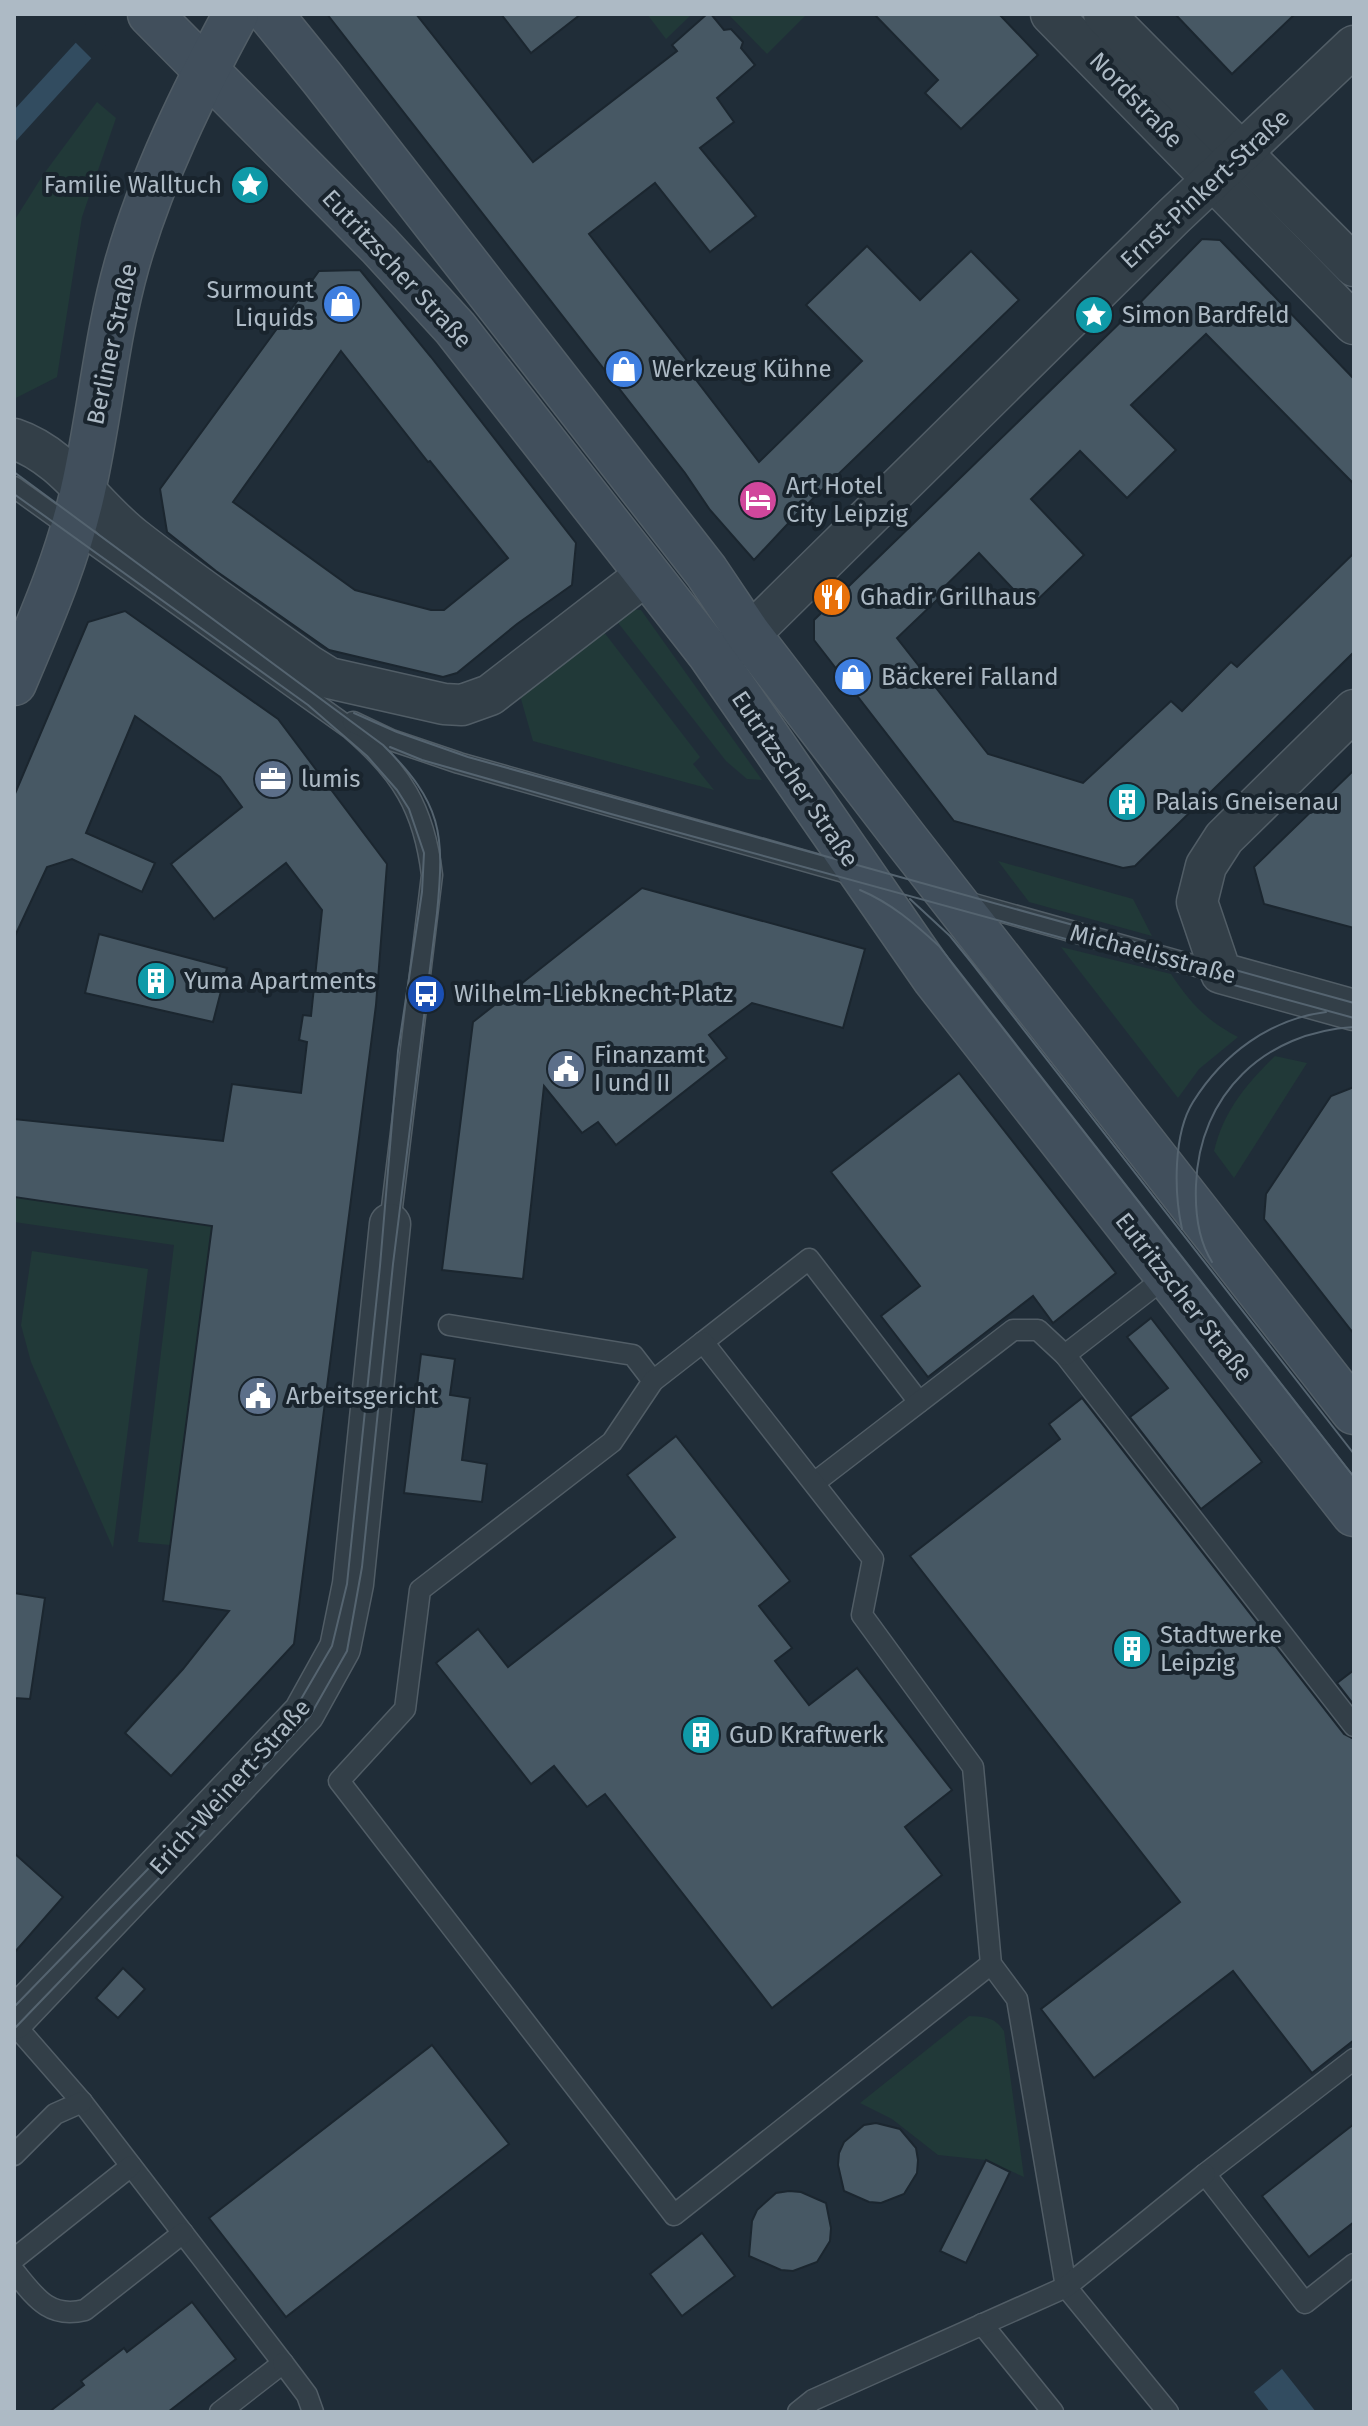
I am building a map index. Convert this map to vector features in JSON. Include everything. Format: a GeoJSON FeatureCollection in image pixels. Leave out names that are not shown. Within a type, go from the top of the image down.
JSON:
{"type":"FeatureCollection","features":[{"type":"Feature","properties":{"kind":"main road","name":"Berliner Straße"},"geometry":{"type":"LineString","coordinates":[[14,683],[60,574],[73,531],[114,316],[152,189],[206,70],[236,14]]}},
{"type":"Feature","properties":{"kind":"main road","name":"Eutritzscher Straße"},"geometry":{"type":"LineString","coordinates":[[270,14],[706,571],[749,635],[951,898],[1354,1412]]}},
{"type":"Feature","properties":{"kind":"main road","name":"Eutritzscher Straße"},"geometry":{"type":"LineString","coordinates":[[154,17],[418,284],[710,654],[935,979],[1354,1514]]}},
{"type":"Feature","properties":{"kind":"street","name":"Nordstraße"},"geometry":{"type":"LineString","coordinates":[[1051,14],[1354,324]]}},
{"type":"Feature","properties":{"kind":"street","name":"Nordstraße"},"geometry":{"type":"LineString","coordinates":[[1104,14],[1354,266]]}},
{"type":"Feature","properties":{"kind":"street","name":"Ernst-Pinkert-Straße"},"geometry":{"type":"LineString","coordinates":[[749,635],[1354,46]]}},
{"type":"Feature","properties":{"kind":"street"},"geometry":{"type":"LineString","coordinates":[[14,439],[32,445],[49,457],[134,538],[329,678],[444,704],[462,705],[490,695],[648,573]]}},
{"type":"Feature","properties":{"kind":"street"},"geometry":{"type":"LineString","coordinates":[[1221,973],[1197,902],[1206,866],[1224,838],[1354,710]]}},
{"type":"Feature","properties":{"kind":"street","name":"Michaelisstraße"},"geometry":{"type":"LineString","coordinates":[[1221,973],[1354,1010]]}},
{"type":"Feature","properties":{"kind":"street","name":"Erich-Weinert-Straße"},"geometry":{"type":"LineString","coordinates":[[14,2022],[304,1713],[340,1648],[353,1584],[390,1224]]}},
{"type":"Feature","properties":{"kind":"lane"},"geometry":{"type":"LineString","coordinates":[[14,487],[322,708],[374,749],[398,775],[412,798],[424,830],[432,875],[390,1224]]}},
{"type":"Feature","properties":{"kind":"lane"},"geometry":{"type":"LineString","coordinates":[[308,665],[322,708],[391,740],[459,763],[863,877]]}},
{"type":"Feature","properties":{"kind":"lane","name":"Michaelisstraße"},"geometry":{"type":"LineString","coordinates":[[951,898],[1221,973]]}},
{"type":"Feature","properties":{"kind":"lane"},"geometry":{"type":"LineString","coordinates":[[919,1402],[809,1259],[653,1381],[612,1442],[420,1590],[405,1709],[339,1781],[674,2215],[991,1964]]}},
{"type":"Feature","properties":{"kind":"lane"},"geometry":{"type":"LineString","coordinates":[[1065,1355],[1167,1276]]}},
{"type":"Feature","properties":{"kind":"lane"},"geometry":{"type":"LineString","coordinates":[[449,1325],[633,1355],[653,1381]]}},
{"type":"Feature","properties":{"kind":"lane"},"geometry":{"type":"LineString","coordinates":[[814,1483],[1013,1330],[1038,1330],[1065,1355],[1354,1726]]}},
{"type":"Feature","properties":{"kind":"lane"},"geometry":{"type":"LineString","coordinates":[[703,1342],[873,1559],[862,1615],[973,1767],[991,1964],[1017,1999],[1066,2287],[1168,2412]]}},
{"type":"Feature","properties":{"kind":"lane"},"geometry":{"type":"LineString","coordinates":[[14,2022],[82,2102],[283,2363],[307,2395],[313,2412]]}},
{"type":"Feature","properties":{"kind":"lane"},"geometry":{"type":"LineString","coordinates":[[798,2412],[813,2400],[1066,2287],[1354,2059]]}},
{"type":"Feature","properties":{"kind":"lane"},"geometry":{"type":"LineString","coordinates":[[14,2155],[55,2114],[82,2102]]}},
{"type":"Feature","properties":{"kind":"lane"},"geometry":{"type":"LineString","coordinates":[[14,2259],[131,2166]]}},
{"type":"Feature","properties":{"kind":"lane"},"geometry":{"type":"LineString","coordinates":[[1205,2174],[1305,2303],[1354,2264]]}},
{"type":"Feature","properties":{"kind":"lane"},"geometry":{"type":"LineString","coordinates":[[14,2271],[35,2297],[48,2307],[62,2313],[75,2313],[85,2310],[183,2233]]}},
{"type":"Feature","properties":{"kind":"lane"},"geometry":{"type":"LineString","coordinates":[[982,2324],[1053,2412]]}},
{"type":"Feature","properties":{"kind":"lane"},"geometry":{"type":"LineString","coordinates":[[220,2412],[283,2363]]}},
{"type":"Feature","properties":{"kind":"green space"},"geometry":{"type":"Polygon","coordinates":[[[647,14],[692,14],[666,39],[647,14]]]}},
{"type":"Feature","properties":{"kind":"green space"},"geometry":{"type":"Polygon","coordinates":[[[728,14],[807,14],[767,54],[728,14]]]}},
{"type":"Feature","properties":{"kind":"green space"},"geometry":{"type":"Polygon","coordinates":[[[97,102],[116,118],[82,217],[57,377],[14,399],[14,221],[43,175],[97,102]]]}},
{"type":"Feature","properties":{"kind":"green space"},"geometry":{"type":"Polygon","coordinates":[[[623,609],[641,610],[762,780],[747,779],[726,761],[619,624],[616,614],[623,609]]]}},
{"type":"Feature","properties":{"kind":"green space"},"geometry":{"type":"Polygon","coordinates":[[[600,627],[700,757],[693,764],[714,790],[533,741],[519,692],[600,627]]]}},
{"type":"Feature","properties":{"kind":"green space"},"geometry":{"type":"Polygon","coordinates":[[[998,861],[1133,899],[1152,936],[1029,902],[998,861]]]}},
{"type":"Feature","properties":{"kind":"green space"},"geometry":{"type":"Polygon","coordinates":[[[1061,947],[1171,974],[1200,1010],[1238,1037],[1199,1069],[1178,1098],[1061,947]]]}},
{"type":"Feature","properties":{"kind":"green space"},"geometry":{"type":"Polygon","coordinates":[[[1275,1056],[1307,1063],[1234,1178],[1214,1151],[1218,1137],[1237,1099],[1275,1056]]]}},
{"type":"Feature","properties":{"kind":"green space"},"geometry":{"type":"Polygon","coordinates":[[[14,1197],[212,1226],[170,1545],[138,1542],[174,1245],[14,1222],[14,1197]]]}},
{"type":"Feature","properties":{"kind":"green space"},"geometry":{"type":"Polygon","coordinates":[[[32,1251],[148,1269],[113,1548],[31,1362],[21,1325],[32,1251]]]}},
{"type":"Feature","properties":{"kind":"green space"},"geometry":{"type":"Polygon","coordinates":[[[969,2016],[993,2020],[1004,2031],[1024,2177],[986,2160],[938,2155],[892,2119],[860,2103],[969,2016]]]}},
{"type":"Feature","properties":{"kind":"water"},"geometry":{"type":"Polygon","coordinates":[[[81,37],[97,52],[14,143],[14,110],[81,37]]]}},
{"type":"Feature","properties":{"kind":"water"},"geometry":{"type":"Polygon","coordinates":[[[1282,2369],[1316,2412],[1270,2412],[1254,2392],[1282,2369]]]}},
{"type":"Feature","properties":{"kind":"pier"},"geometry":{"type":"Polygon","coordinates":[[[94,14],[129,14],[94,61],[73,40],[94,14]]]}},
{"type":"Feature","properties":{"kind":"building"},"geometry":{"type":"Polygon","coordinates":[[[327,14],[416,14],[533,162],[677,51],[672,45],[707,14],[711,14],[724,30],[731,29],[743,42],[741,48],[755,65],[717,98],[734,122],[700,148],[756,216],[710,252],[655,183],[589,234],[701,379],[697,381],[759,462],[862,361],[806,305],[867,246],[920,300],[971,251],[1019,300],[797,514],[754,560],[710,510],[685,473],[327,14]]]}},
{"type":"Feature","properties":{"kind":"building"},"geometry":{"type":"Polygon","coordinates":[[[501,14],[581,14],[531,53],[501,14]]]}},
{"type":"Feature","properties":{"kind":"building"},"geometry":{"type":"Polygon","coordinates":[[[874,14],[999,14],[1038,55],[961,129],[925,93],[938,80],[874,14]]]}},
{"type":"Feature","properties":{"kind":"building"},"geometry":{"type":"Polygon","coordinates":[[[1175,14],[1295,14],[1232,74],[1175,14]]]}},
{"type":"Feature","properties":{"kind":"building"},"geometry":{"type":"Polygon","coordinates":[[[1202,239],[1220,240],[1354,379],[1354,484],[1206,334],[1131,405],[1176,450],[1127,498],[1080,451],[1031,499],[1084,555],[1030,607],[979,553],[936,595],[939,598],[897,638],[988,754],[1083,783],[1171,701],[1182,711],[1231,662],[1237,667],[1354,553],[1354,652],[1135,866],[1123,868],[954,821],[814,640],[814,620],[1202,239]]]}},
{"type":"Feature","properties":{"kind":"building"},"geometry":{"type":"Polygon","coordinates":[[[360,270],[576,543],[572,585],[517,624],[457,673],[443,677],[329,650],[216,571],[167,532],[160,489],[319,271],[360,270]],[[341,351],[233,502],[355,590],[431,610],[444,610],[508,558],[341,351]]]}},
{"type":"Feature","properties":{"kind":"building"},"geometry":{"type":"Polygon","coordinates":[[[125,611],[278,719],[387,864],[376,1005],[294,1644],[171,1776],[125,1733],[183,1669],[229,1611],[163,1601],[212,1226],[14,1197],[14,1119],[223,1141],[232,1084],[301,1093],[307,1042],[299,1040],[303,1015],[311,1016],[322,910],[286,863],[214,919],[171,864],[242,807],[220,777],[135,716],[86,833],[155,863],[142,892],[72,859],[47,867],[14,938],[14,796],[88,622],[125,611]]]}},
{"type":"Feature","properties":{"kind":"building"},"geometry":{"type":"Polygon","coordinates":[[[1354,770],[1354,928],[1264,904],[1254,867],[1354,770]]]}},
{"type":"Feature","properties":{"kind":"building","name":"Finanzamt I und II"},"geometry":{"type":"Polygon","coordinates":[[[642,888],[865,949],[843,1028],[752,1003],[709,1035],[727,1058],[616,1145],[598,1122],[582,1133],[544,1086],[523,1279],[442,1270],[473,1022],[642,888]]]}},
{"type":"Feature","properties":{"kind":"building","name":"Yuma Apartments"},"geometry":{"type":"Polygon","coordinates":[[[99,934],[227,968],[213,1022],[85,993],[99,934]]]}},
{"type":"Feature","properties":{"kind":"building"},"geometry":{"type":"Polygon","coordinates":[[[959,1073],[1116,1273],[1053,1323],[1033,1296],[928,1377],[881,1316],[920,1286],[831,1172],[959,1073]]]}},
{"type":"Feature","properties":{"kind":"building"},"geometry":{"type":"Polygon","coordinates":[[[1354,1087],[1354,1334],[1264,1219],[1266,1194],[1331,1096],[1354,1087]]]}},
{"type":"Feature","properties":{"kind":"building"},"geometry":{"type":"Polygon","coordinates":[[[1151,1318],[1262,1462],[1201,1509],[1130,1417],[1168,1388],[1127,1337],[1151,1318]]]}},
{"type":"Feature","properties":{"kind":"building"},"geometry":{"type":"Polygon","coordinates":[[[421,1354],[455,1359],[450,1395],[470,1398],[462,1460],[487,1464],[482,1502],[404,1493],[421,1354]]]}},
{"type":"Feature","properties":{"kind":"building","name":"Stadtwerke Leipzig"},"geometry":{"type":"Polygon","coordinates":[[[1082,1398],[1344,1734],[1354,1739],[1354,2040],[1312,2073],[1233,1971],[1094,2078],[1041,2009],[1180,1902],[910,1556],[1060,1439],[1049,1424],[1082,1398]]]}},
{"type":"Feature","properties":{"kind":"building","name":"GuD Kraftwerk"},"geometry":{"type":"Polygon","coordinates":[[[676,1436],[790,1581],[759,1606],[792,1648],[775,1661],[809,1705],[857,1668],[952,1790],[905,1827],[942,1875],[772,2008],[605,1794],[587,1807],[554,1766],[531,1784],[436,1663],[478,1629],[508,1667],[675,1537],[627,1475],[676,1436]]]}},
{"type":"Feature","properties":{"kind":"building"},"geometry":{"type":"Polygon","coordinates":[[[14,1593],[45,1598],[30,1699],[14,1698],[14,1593]]]}},
{"type":"Feature","properties":{"kind":"building"},"geometry":{"type":"Polygon","coordinates":[[[1354,1670],[1354,1705],[1337,1683],[1354,1670]]]}},
{"type":"Feature","properties":{"kind":"building"},"geometry":{"type":"Polygon","coordinates":[[[14,1853],[63,1897],[14,1953],[14,1853]]]}},
{"type":"Feature","properties":{"kind":"building"},"geometry":{"type":"Polygon","coordinates":[[[123,1968],[145,1989],[118,2018],[96,1998],[123,1968]]]}},
{"type":"Feature","properties":{"kind":"building"},"geometry":{"type":"Polygon","coordinates":[[[432,2045],[509,2144],[286,2317],[209,2218],[432,2045]]]}},
{"type":"Feature","properties":{"kind":"building"},"geometry":{"type":"Polygon","coordinates":[[[876,2123],[900,2129],[916,2148],[918,2160],[917,2173],[904,2194],[881,2203],[869,2202],[844,2191],[838,2165],[844,2142],[864,2125],[876,2123]]]}},
{"type":"Feature","properties":{"kind":"building"},"geometry":{"type":"Polygon","coordinates":[[[1354,2124],[1354,2222],[1309,2257],[1262,2196],[1354,2124]]]}},
{"type":"Feature","properties":{"kind":"building"},"geometry":{"type":"Polygon","coordinates":[[[986,2160],[1010,2172],[966,2263],[940,2251],[986,2160]]]}},
{"type":"Feature","properties":{"kind":"building"},"geometry":{"type":"Polygon","coordinates":[[[801,2192],[826,2203],[831,2228],[830,2241],[817,2262],[793,2271],[781,2270],[749,2256],[752,2221],[757,2210],[776,2193],[801,2192]]]}},
{"type":"Feature","properties":{"kind":"building"},"geometry":{"type":"Polygon","coordinates":[[[702,2233],[735,2276],[682,2316],[650,2274],[702,2233]]]}},
{"type":"Feature","properties":{"kind":"building"},"geometry":{"type":"Polygon","coordinates":[[[192,2302],[236,2359],[168,2412],[49,2412],[84,2385],[81,2381],[124,2348],[127,2352],[192,2302]]]}},
{"type":"Feature","properties":{"kind":"tram line"},"geometry":{"type":"LineString","coordinates":[[14,472],[383,745],[417,784],[428,803],[439,840],[440,861],[437,913],[393,1264],[362,1567],[347,1651],[310,1716],[14,2029]]}},
{"type":"Feature","properties":{"kind":"tram line"},"geometry":{"type":"LineString","coordinates":[[14,494],[308,705],[367,756],[409,809],[424,853],[422,892],[398,1051],[380,1266],[347,1584],[332,1646],[297,1706],[147,1870],[14,2007]]}},
{"type":"Feature","properties":{"kind":"tram line"},"geometry":{"type":"LineString","coordinates":[[354,713],[468,757],[1354,1003]]}},
{"type":"Feature","properties":{"kind":"tram line"},"geometry":{"type":"LineString","coordinates":[[390,747],[422,760],[611,814],[1354,1018]]}},
{"type":"Feature","properties":{"kind":"tram line"},"geometry":{"type":"LineString","coordinates":[[860,890],[902,914],[939,946],[1354,1477]]}},
{"type":"Feature","properties":{"kind":"tram line"},"geometry":{"type":"LineString","coordinates":[[910,899],[950,936],[971,962],[1354,1454]]}},
{"type":"Feature","properties":{"kind":"tram line"},"geometry":{"type":"LineString","coordinates":[[1182,1229],[1177,1164],[1182,1130],[1193,1102],[1219,1069],[1250,1042],[1286,1022],[1326,1012]]}},
{"type":"Feature","properties":{"kind":"tram line"},"geometry":{"type":"LineString","coordinates":[[1212,1262],[1198,1225],[1196,1185],[1200,1152],[1209,1123],[1224,1096],[1243,1074],[1266,1055],[1292,1041],[1322,1031],[1354,1027]]}},
{"type":"Feature","properties":{"kind":"place","name":"Familie Walltuch"},"geometry":{"type":"Point","coordinates":[250,185]}},
{"type":"Feature","properties":{"kind":"place","name":"Surmount Liquids"},"geometry":{"type":"Point","coordinates":[342,304]}},
{"type":"Feature","properties":{"kind":"place","name":"Simon Bardfeld"},"geometry":{"type":"Point","coordinates":[1094,315]}},
{"type":"Feature","properties":{"kind":"place","name":"Werkzeug Kühne"},"geometry":{"type":"Point","coordinates":[624,369]}},
{"type":"Feature","properties":{"kind":"place","name":"Art Hotel City Leipzig"},"geometry":{"type":"Point","coordinates":[758,500]}},
{"type":"Feature","properties":{"kind":"place","name":"Ghadir Grillhaus"},"geometry":{"type":"Point","coordinates":[832,597]}},
{"type":"Feature","properties":{"kind":"place","name":"Bäckerei Falland"},"geometry":{"type":"Point","coordinates":[853,677]}},
{"type":"Feature","properties":{"kind":"place","name":"lumis"},"geometry":{"type":"Point","coordinates":[273,779]}},
{"type":"Feature","properties":{"kind":"place","name":"Palais Gneisenau"},"geometry":{"type":"Point","coordinates":[1127,802]}},
{"type":"Feature","properties":{"kind":"place","name":"Yuma Apartments"},"geometry":{"type":"Point","coordinates":[156,981]}},
{"type":"Feature","properties":{"kind":"place","name":"Wilhelm-Liebknecht-Platz"},"geometry":{"type":"Point","coordinates":[426,994]}},
{"type":"Feature","properties":{"kind":"place","name":"Finanzamt I und II"},"geometry":{"type":"Point","coordinates":[566,1069]}},
{"type":"Feature","properties":{"kind":"place","name":"Arbeitsgericht"},"geometry":{"type":"Point","coordinates":[258,1396]}},
{"type":"Feature","properties":{"kind":"place","name":"Stadtwerke Leipzig"},"geometry":{"type":"Point","coordinates":[1132,1649]}},
{"type":"Feature","properties":{"kind":"place","name":"GuD Kraftwerk"},"geometry":{"type":"Point","coordinates":[701,1735]}}]}
